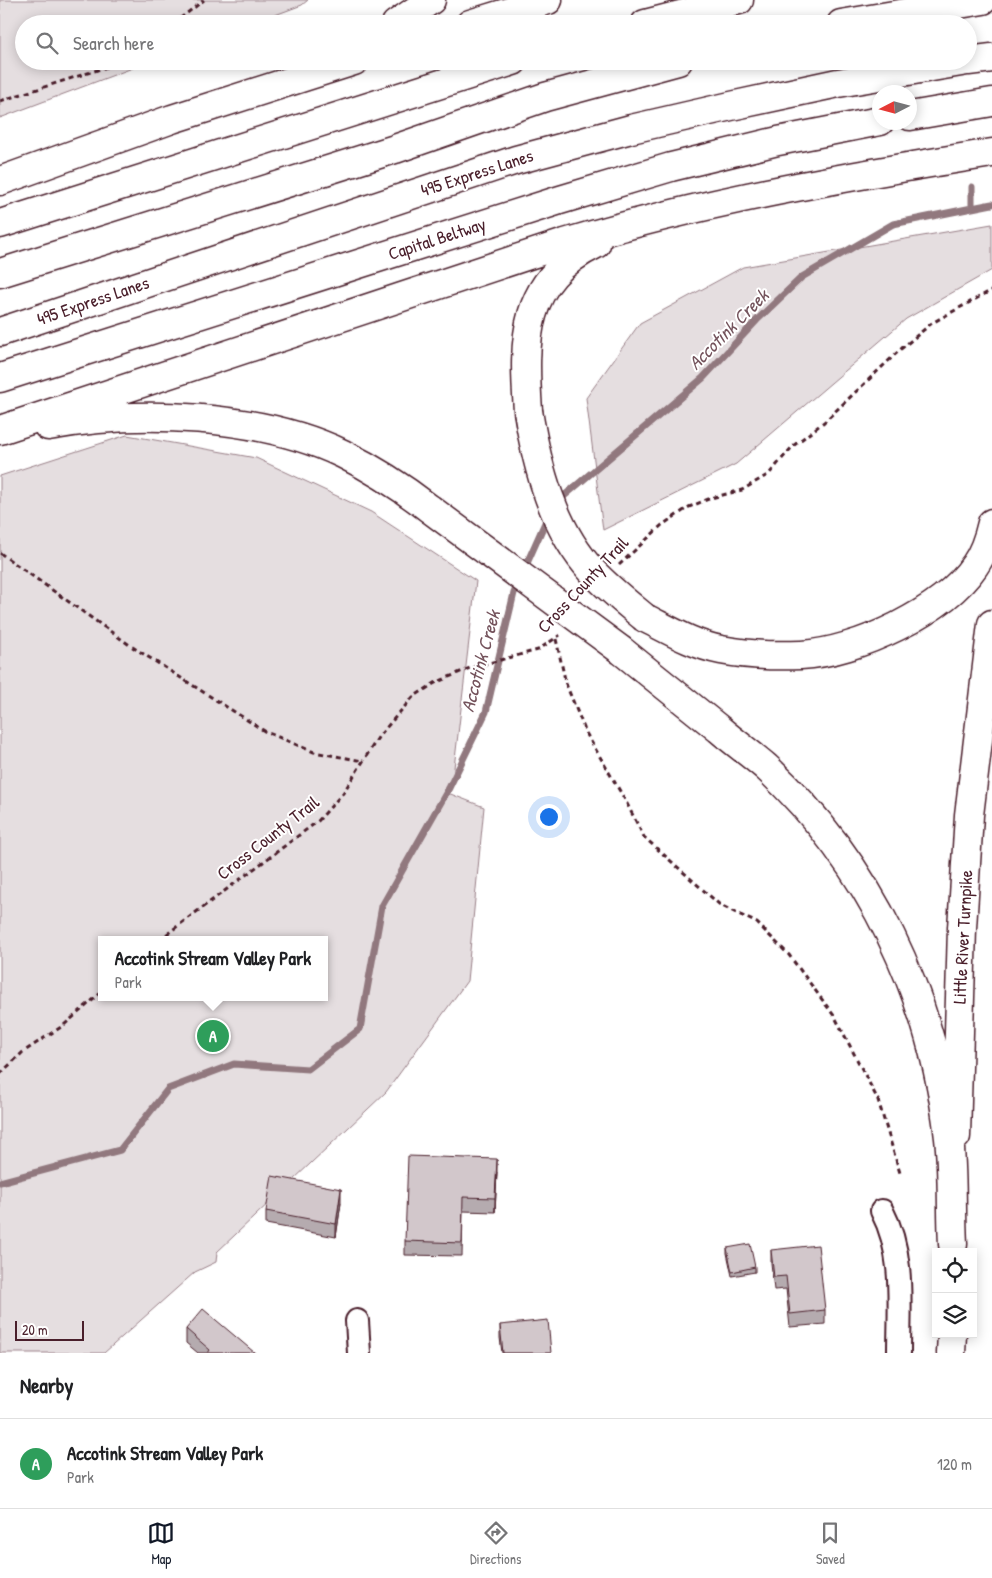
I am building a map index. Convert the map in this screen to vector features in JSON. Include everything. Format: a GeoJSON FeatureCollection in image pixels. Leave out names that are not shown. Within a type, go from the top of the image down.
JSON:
{"type":"FeatureCollection","features":[{"type":"Feature","properties":{"kind":"main road"},"geometry":{"type":"LineString","coordinates":[[409,15],[431,0]]}},
{"type":"Feature","properties":{"kind":"main road"},"geometry":{"type":"LineString","coordinates":[[499,15],[548,0]]}},
{"type":"Feature","properties":{"kind":"main road"},"geometry":{"type":"LineString","coordinates":[[680,15],[739,0]]}},
{"type":"Feature","properties":{"kind":"main road"},"geometry":{"type":"LineString","coordinates":[[894,15],[983,0]]}},
{"type":"Feature","properties":{"kind":"main road","name":"495 Express Lanes"},"geometry":{"type":"LineString","coordinates":[[977,60],[992,58]]}},
{"type":"Feature","properties":{"kind":"main road"},"geometry":{"type":"LineString","coordinates":[[225,104],[303,70]]}},
{"type":"Feature","properties":{"kind":"main road"},"geometry":{"type":"LineString","coordinates":[[0,181],[172,119],[225,104],[327,70]]}},
{"type":"Feature","properties":{"kind":"main road"},"geometry":{"type":"LineString","coordinates":[[0,224],[485,70]]}},
{"type":"Feature","properties":{"kind":"main road"},"geometry":{"type":"LineString","coordinates":[[0,273],[395,149],[545,98],[646,70]]}},
{"type":"Feature","properties":{"kind":"main road","name":"495 Express Lanes"},"geometry":{"type":"LineString","coordinates":[[0,332],[516,160],[631,128],[838,83],[915,70]]}},
{"type":"Feature","properties":{"kind":"main road"},"geometry":{"type":"LineString","coordinates":[[917,115],[992,102]]}},
{"type":"Feature","properties":{"kind":"main road","name":"Capital Beltway"},"geometry":{"type":"LineString","coordinates":[[0,378],[560,200],[671,167],[778,141],[872,123]]}},
{"type":"Feature","properties":{"kind":"main road"},"geometry":{"type":"LineString","coordinates":[[0,430],[565,243],[644,219],[705,205],[902,167],[992,153]]}},
{"type":"Feature","properties":{"kind":"main road"},"geometry":{"type":"LineString","coordinates":[[705,205],[613,236],[581,252],[557,269],[540,293],[529,327],[525,365],[528,411],[534,447],[542,476],[567,535],[592,571],[644,618],[682,637],[720,650],[759,654],[802,655],[846,646],[884,634],[919,614],[951,591],[975,565],[992,523]]}},
{"type":"Feature","properties":{"kind":"main road"},"geometry":{"type":"LineString","coordinates":[[0,437],[50,425],[130,417],[220,420],[303,439],[343,454],[402,488],[622,651],[765,767],[809,812],[847,858],[885,921],[914,990],[933,1049],[949,1140],[953,1248]]}},
{"type":"Feature","properties":{"kind":"main road","name":"Little River Turnpike"},"geometry":{"type":"LineString","coordinates":[[953,1248],[962,928],[969,815],[992,624]]}},
{"type":"Feature","properties":{"kind":"main road"},"geometry":{"type":"LineString","coordinates":[[951,1353],[952,1338]]}},
{"type":"Feature","properties":{"kind":"street"},"geometry":{"type":"LineString","coordinates":[[882,1211],[895,1242],[899,1268],[899,1353]]}},
{"type":"Feature","properties":{"kind":"street"},"geometry":{"type":"LineString","coordinates":[[357,1321],[359,1353]]}},
{"type":"Feature","properties":{"kind":"path"},"geometry":{"type":"LineString","coordinates":[[185,15],[204,0]]}},
{"type":"Feature","properties":{"kind":"path"},"geometry":{"type":"LineString","coordinates":[[0,101],[100,70]]}},
{"type":"Feature","properties":{"kind":"path","name":"Cross County Trail"},"geometry":{"type":"LineString","coordinates":[[614,570],[662,525],[690,507],[712,498],[742,490],[768,474],[793,446],[824,422],[902,348],[932,323],[992,290]]}},
{"type":"Feature","properties":{"kind":"path"},"geometry":{"type":"LineString","coordinates":[[0,553],[131,646],[266,732],[314,752],[363,761]]}},
{"type":"Feature","properties":{"kind":"path","name":"Cross County Trail"},"geometry":{"type":"LineString","coordinates":[[164,936],[318,820],[343,793],[379,736],[412,697],[435,683],[470,668],[538,650],[561,634]]}},
{"type":"Feature","properties":{"kind":"path"},"geometry":{"type":"LineString","coordinates":[[556,638],[566,684],[586,734],[624,798],[644,837],[720,905],[757,923],[789,956],[835,1017],[878,1100],[900,1173]]}},
{"type":"Feature","properties":{"kind":"path"},"geometry":{"type":"LineString","coordinates":[[0,1074],[23,1052],[64,1025],[98,995]]}},
{"type":"Feature","properties":{"kind":"shaded area"},"geometry":{"type":"Polygon","coordinates":[[[0,0],[308,0],[302,5],[275,15],[15,15],[15,70],[127,70],[0,118],[0,0]]]}},
{"type":"Feature","properties":{"kind":"shaded area"},"geometry":{"type":"Polygon","coordinates":[[[992,224],[992,270],[906,319],[736,464],[603,530],[586,398],[640,323],[743,267],[992,224]]]}},
{"type":"Feature","properties":{"kind":"shaded area"},"geometry":{"type":"Polygon","coordinates":[[[127,435],[256,458],[371,512],[476,581],[452,785],[448,793],[484,807],[467,981],[386,1092],[217,1252],[216,1262],[195,1272],[104,1353],[0,1353],[0,476],[127,435]]]}},
{"type":"Feature","properties":{"kind":"building"},"geometry":{"type":"Polygon","coordinates":[[[408,1156],[497,1159],[495,1198],[463,1197],[462,1243],[405,1241],[408,1156]]]}},
{"type":"Feature","properties":{"kind":"building"},"geometry":{"type":"Polygon","coordinates":[[[272,1176],[341,1189],[336,1224],[266,1211],[272,1176]]]}},
{"type":"Feature","properties":{"kind":"building"},"geometry":{"type":"Polygon","coordinates":[[[750,1244],[755,1267],[732,1272],[727,1248],[750,1244]]]}},
{"type":"Feature","properties":{"kind":"building"},"geometry":{"type":"Polygon","coordinates":[[[818,1245],[825,1310],[790,1314],[786,1276],[774,1277],[771,1250],[818,1245]]]}},
{"type":"Feature","properties":{"kind":"building"},"geometry":{"type":"Polygon","coordinates":[[[203,1309],[255,1353],[208,1353],[210,1350],[186,1329],[203,1309]]]}},
{"type":"Feature","properties":{"kind":"building"},"geometry":{"type":"Polygon","coordinates":[[[548,1320],[551,1353],[503,1353],[500,1325],[548,1320]]]}},
{"type":"Feature","properties":{"kind":"waterway"},"geometry":{"type":"LineString","coordinates":[[972,187],[972,208]]}},
{"type":"Feature","properties":{"kind":"waterway","name":"Accotink Creek"},"geometry":{"type":"LineString","coordinates":[[557,502],[703,378],[757,320],[802,277],[893,224],[992,204]]}},
{"type":"Feature","properties":{"kind":"waterway","name":"Accotink Creek"},"geometry":{"type":"LineString","coordinates":[[523,572],[548,516]]}},
{"type":"Feature","properties":{"kind":"waterway","name":"Accotink Creek"},"geometry":{"type":"LineString","coordinates":[[0,1182],[120,1150],[168,1089],[234,1064],[308,1069],[360,1029],[382,906],[449,788],[486,712],[514,593],[519,582]]}},
{"type":"Feature","properties":{"kind":"place","name":"Accotink Stream Valley Park"},"geometry":{"type":"Point","coordinates":[213,1036]}}]}
